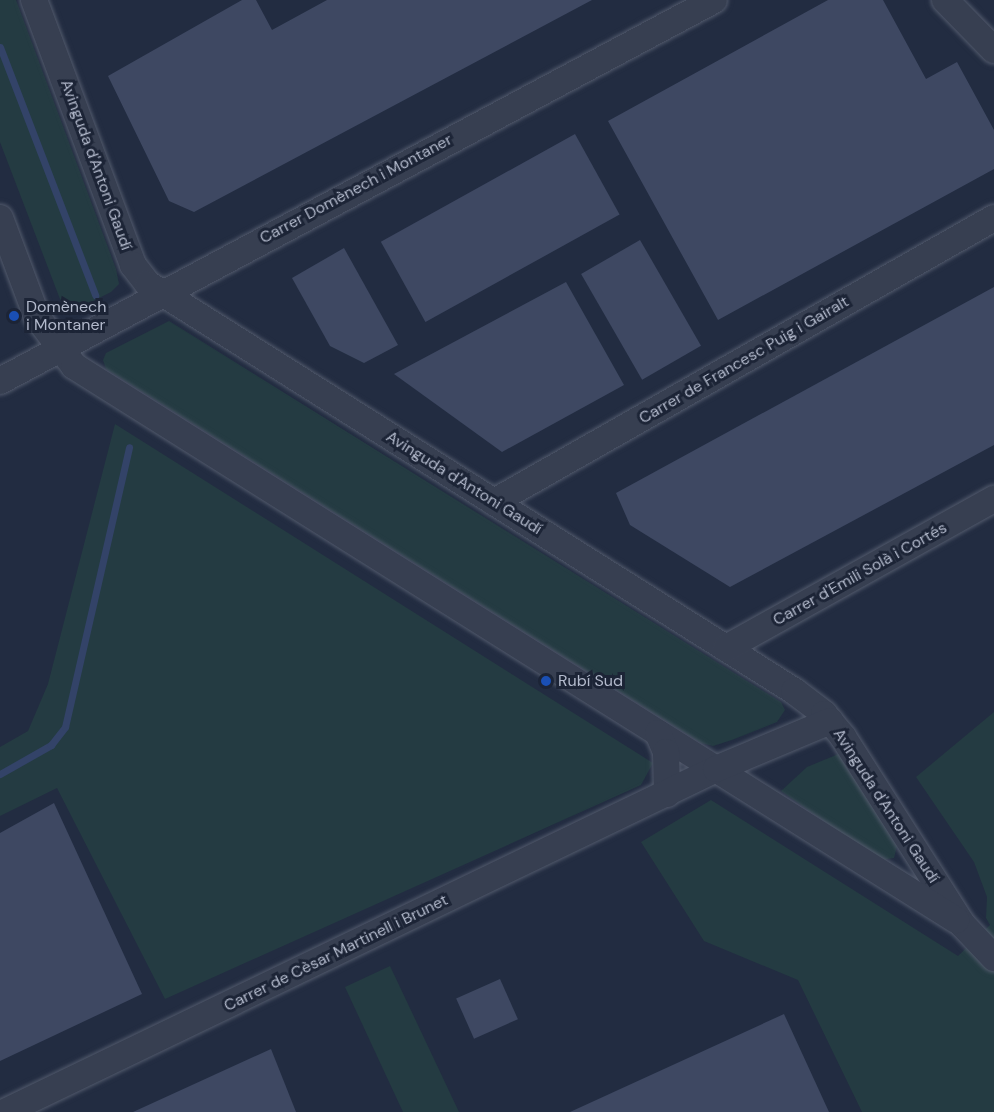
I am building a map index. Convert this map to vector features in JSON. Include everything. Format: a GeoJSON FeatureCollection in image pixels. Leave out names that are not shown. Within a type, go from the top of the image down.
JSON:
{"type":"FeatureCollection","features":[{"type":"Feature","properties":{"kind":"street","name":"Avinguda d'Antoni Gaudí"},"geometry":{"type":"LineString","coordinates":[[34,0],[133,265],[148,284],[794,691],[830,721],[962,924],[991,954]]}},
{"type":"Feature","properties":{"kind":"street","name":"Carrer Domènech i Montaner"},"geometry":{"type":"LineString","coordinates":[[0,381],[161,292],[714,0]]}},
{"type":"Feature","properties":{"kind":"street"},"geometry":{"type":"LineString","coordinates":[[945,0],[994,51]]}},
{"type":"Feature","properties":{"kind":"street","name":"Avinguda d'Antoni Gaudí"},"geometry":{"type":"LineString","coordinates":[[0,218],[37,317],[74,366],[962,924]]}},
{"type":"Feature","properties":{"kind":"street","name":"Carrer de Francesc Puig i Gairalt"},"geometry":{"type":"LineString","coordinates":[[494,502],[994,218]]}},
{"type":"Feature","properties":{"kind":"street","name":"Carrer d'Emili Solà i Cortés"},"geometry":{"type":"LineString","coordinates":[[726,648],[994,499]]}},
{"type":"Feature","properties":{"kind":"street","name":"Carrer de Cèsar Martinell i Brunet"},"geometry":{"type":"LineString","coordinates":[[5,1112],[716,770],[830,721]]}},
{"type":"Feature","properties":{"kind":"street"},"geometry":{"type":"LineString","coordinates":[[658,733],[666,752],[667,794]]}},
{"type":"Feature","properties":{"kind":"shaded area"},"geometry":{"type":"Polygon","coordinates":[[[0,0],[16,0],[116,269],[119,284],[111,292],[71,312],[60,299],[0,142],[0,0]]]}},
{"type":"Feature","properties":{"kind":"shaded area"},"geometry":{"type":"Polygon","coordinates":[[[169,321],[781,702],[785,710],[777,722],[732,740],[713,746],[701,743],[106,369],[103,360],[106,353],[169,321]]]}},
{"type":"Feature","properties":{"kind":"shaded area"},"geometry":{"type":"Polygon","coordinates":[[[115,424],[653,763],[641,785],[165,999],[57,788],[0,816],[0,747],[28,731],[48,684],[115,424]]]}},
{"type":"Feature","properties":{"kind":"shaded area"},"geometry":{"type":"Polygon","coordinates":[[[994,712],[994,1112],[862,1112],[798,980],[704,941],[641,842],[711,800],[958,956],[990,925],[986,918],[987,897],[974,862],[916,777],[994,712]]]}},
{"type":"Feature","properties":{"kind":"shaded area"},"geometry":{"type":"Polygon","coordinates":[[[841,753],[897,846],[894,858],[879,860],[781,791],[807,767],[841,753]]]}},
{"type":"Feature","properties":{"kind":"shaded area"},"geometry":{"type":"Polygon","coordinates":[[[390,966],[459,1112],[403,1112],[345,987],[390,966]]]}},
{"type":"Feature","properties":{"kind":"building"},"geometry":{"type":"Polygon","coordinates":[[[242,0],[256,0],[272,30],[327,0],[592,0],[194,212],[169,201],[108,76],[242,0]]]}},
{"type":"Feature","properties":{"kind":"building"},"geometry":{"type":"Polygon","coordinates":[[[828,0],[883,0],[926,79],[957,62],[994,130],[994,169],[718,320],[608,121],[828,0]]]}},
{"type":"Feature","properties":{"kind":"building"},"geometry":{"type":"Polygon","coordinates":[[[575,134],[620,214],[425,322],[381,242],[575,134]]]}},
{"type":"Feature","properties":{"kind":"building"},"geometry":{"type":"Polygon","coordinates":[[[640,240],[701,346],[642,380],[581,274],[640,240]]]}},
{"type":"Feature","properties":{"kind":"building"},"geometry":{"type":"Polygon","coordinates":[[[344,248],[398,345],[364,363],[330,346],[292,278],[344,248]]]}},
{"type":"Feature","properties":{"kind":"building"},"geometry":{"type":"Polygon","coordinates":[[[566,282],[624,385],[502,452],[394,374],[566,282]]]}},
{"type":"Feature","properties":{"kind":"building"},"geometry":{"type":"Polygon","coordinates":[[[994,287],[994,445],[730,587],[630,525],[616,493],[994,287]]]}},
{"type":"Feature","properties":{"kind":"building"},"geometry":{"type":"Polygon","coordinates":[[[54,803],[142,994],[0,1061],[0,833],[54,803]]]}},
{"type":"Feature","properties":{"kind":"building"},"geometry":{"type":"Polygon","coordinates":[[[500,979],[518,1019],[474,1039],[456,999],[500,979]]]}},
{"type":"Feature","properties":{"kind":"building"},"geometry":{"type":"Polygon","coordinates":[[[784,1014],[829,1112],[570,1112],[784,1014]]]}},
{"type":"Feature","properties":{"kind":"building"},"geometry":{"type":"Polygon","coordinates":[[[271,1049],[296,1112],[133,1112],[271,1049]]]}},
{"type":"Feature","properties":{"kind":"waterway"},"geometry":{"type":"LineString","coordinates":[[0,47],[95,295]]}},
{"type":"Feature","properties":{"kind":"waterway"},"geometry":{"type":"LineString","coordinates":[[0,774],[51,745],[65,727],[129,447]]}},
{"type":"Feature","properties":{"kind":"place","name":"Domènech i Montaner"},"geometry":{"type":"Point","coordinates":[14,316]}},
{"type":"Feature","properties":{"kind":"place","name":"Rubí Sud"},"geometry":{"type":"Point","coordinates":[546,681]}}]}
